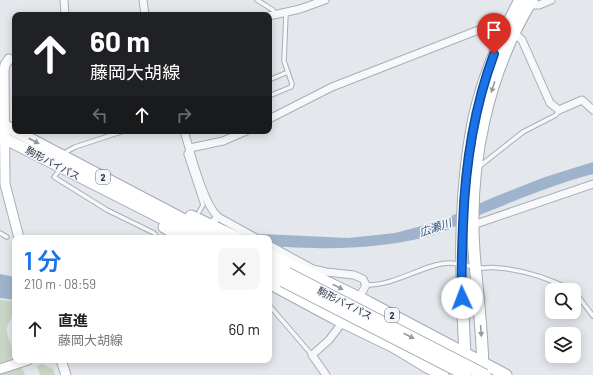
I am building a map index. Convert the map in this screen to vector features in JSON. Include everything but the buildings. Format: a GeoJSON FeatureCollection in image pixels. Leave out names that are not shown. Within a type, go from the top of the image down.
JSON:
{"type":"FeatureCollection","features":[{"type":"Feature","properties":{"kind":"main road"},"geometry":{"type":"LineString","coordinates":[[484,375],[476,267],[470,224],[467,166],[474,118],[489,69],[510,29],[527,2]]}},
{"type":"Feature","properties":{"kind":"main road"},"geometry":{"type":"LineString","coordinates":[[469,206],[489,98],[510,29]]}},
{"type":"Feature","properties":{"kind":"main road","name":"駒形バイパス"},"geometry":{"type":"LineString","coordinates":[[2,124],[12,129]]}},
{"type":"Feature","properties":{"kind":"main road","name":"駒形バイパス"},"geometry":{"type":"LineString","coordinates":[[21,134],[124,188],[203,232]]}},
{"type":"Feature","properties":{"kind":"main road","name":"駒形バイパス"},"geometry":{"type":"LineString","coordinates":[[2,137],[132,204],[203,232]]}},
{"type":"Feature","properties":{"kind":"main road"},"geometry":{"type":"LineString","coordinates":[[466,375],[461,263],[470,224]]}},
{"type":"Feature","properties":{"kind":"main road","name":"2"},"geometry":{"type":"LineString","coordinates":[[203,232],[220,235]]}},
{"type":"Feature","properties":{"kind":"main road","name":"駒形バイパス"},"geometry":{"type":"LineString","coordinates":[[272,259],[285,277],[466,375]]}},
{"type":"Feature","properties":{"kind":"main road","name":"2"},"geometry":{"type":"LineString","coordinates":[[272,259],[360,298],[465,352],[506,375]]}},
{"type":"Feature","properties":{"kind":"main road","name":"駒形バイパス"},"geometry":{"type":"LineString","coordinates":[[272,274],[285,277],[484,375]]}},
{"type":"Feature","properties":{"kind":"main road"},"geometry":{"type":"LineString","coordinates":[[272,285],[394,347],[427,368],[443,375]]}},
{"type":"Feature","properties":{"kind":"main road"},"geometry":{"type":"LineString","coordinates":[[440,340],[455,337],[463,330]]}},
{"type":"Feature","properties":{"kind":"street"},"geometry":{"type":"LineString","coordinates":[[64,0],[65,12]]}},
{"type":"Feature","properties":{"kind":"street"},"geometry":{"type":"LineString","coordinates":[[143,0],[145,12]]}},
{"type":"Feature","properties":{"kind":"street"},"geometry":{"type":"LineString","coordinates":[[272,15],[286,13],[315,2],[325,0]]}},
{"type":"Feature","properties":{"kind":"street"},"geometry":{"type":"LineString","coordinates":[[527,2],[539,5],[552,0]]}},
{"type":"Feature","properties":{"kind":"street"},"geometry":{"type":"LineString","coordinates":[[272,118],[337,85],[494,24],[510,29],[522,40],[550,103],[559,110],[582,100],[593,110]]}},
{"type":"Feature","properties":{"kind":"street"},"geometry":{"type":"LineString","coordinates":[[8,59],[4,70],[2,137],[5,184],[18,235]]}},
{"type":"Feature","properties":{"kind":"street"},"geometry":{"type":"LineString","coordinates":[[185,134],[205,196],[211,209],[203,232]]}},
{"type":"Feature","properties":{"kind":"street"},"geometry":{"type":"LineString","coordinates":[[190,148],[223,141],[239,134]]}},
{"type":"Feature","properties":{"kind":"street"},"geometry":{"type":"LineString","coordinates":[[470,224],[593,184]]}},
{"type":"Feature","properties":{"kind":"street"},"geometry":{"type":"LineString","coordinates":[[203,232],[231,225],[250,235]]}},
{"type":"Feature","properties":{"kind":"street"},"geometry":{"type":"LineString","coordinates":[[272,246],[319,271],[359,277],[366,285],[360,298],[343,322],[329,340],[312,355],[326,375]]}},
{"type":"Feature","properties":{"kind":"street"},"geometry":{"type":"LineString","coordinates":[[0,368],[18,363]]}},
{"type":"Feature","properties":{"kind":"street"},"geometry":{"type":"LineString","coordinates":[[62,363],[66,375]]}},
{"type":"Feature","properties":{"kind":"lane"},"geometry":{"type":"LineString","coordinates":[[257,0],[272,10],[272,15]]}},
{"type":"Feature","properties":{"kind":"lane"},"geometry":{"type":"LineString","coordinates":[[272,95],[291,87],[292,84],[284,61],[286,13]]}},
{"type":"Feature","properties":{"kind":"lane"},"geometry":{"type":"LineString","coordinates":[[272,79],[288,72]]}},
{"type":"Feature","properties":{"kind":"lane"},"geometry":{"type":"LineString","coordinates":[[477,166],[481,165],[523,132],[556,115],[559,110]]}},
{"type":"Feature","properties":{"kind":"lane"},"geometry":{"type":"LineString","coordinates":[[66,152],[75,147],[115,134]]}},
{"type":"Feature","properties":{"kind":"lane"},"geometry":{"type":"LineString","coordinates":[[190,148],[186,151],[186,154],[203,205],[199,212]]}},
{"type":"Feature","properties":{"kind":"lane"},"geometry":{"type":"LineString","coordinates":[[58,172],[54,177],[107,210],[154,233],[155,235]]}},
{"type":"Feature","properties":{"kind":"lane"},"geometry":{"type":"LineString","coordinates":[[0,233],[7,237]]}},
{"type":"Feature","properties":{"kind":"lane"},"geometry":{"type":"LineString","coordinates":[[366,285],[378,284],[447,262],[461,263],[476,267],[513,270],[557,283]]}},
{"type":"Feature","properties":{"kind":"lane"},"geometry":{"type":"LineString","coordinates":[[581,301],[593,316]]}},
{"type":"Feature","properties":{"kind":"lane"},"geometry":{"type":"LineString","coordinates":[[272,308],[312,355]]}},
{"type":"Feature","properties":{"kind":"green space"},"geometry":{"type":"Polygon","coordinates":[[[0,300],[12,302],[12,317],[8,326],[7,334],[12,347],[12,363],[20,363],[25,375],[0,375],[0,300]]]}},
{"type":"Feature","properties":{"kind":"green space"},"geometry":{"type":"Polygon","coordinates":[[[42,364],[53,369],[55,375],[40,375],[37,366],[42,364]]]}},
{"type":"Feature","properties":{"kind":"water","name":"広瀬川"},"geometry":{"type":"Polygon","coordinates":[[[593,162],[593,174],[537,192],[454,227],[426,237],[399,243],[328,248],[272,247],[272,235],[251,235],[263,234],[348,238],[395,233],[440,221],[494,197],[545,177],[593,162]]]}},
{"type":"Feature","properties":{"kind":"water"},"geometry":{"type":"Polygon","coordinates":[[[0,274],[12,276],[12,300],[0,298],[0,274]]]}},
{"type":"Feature","properties":{"kind":"route"},"geometry":{"type":"LineString","coordinates":[[462,298],[461,263],[467,166],[474,118],[494,54]]}}]}
